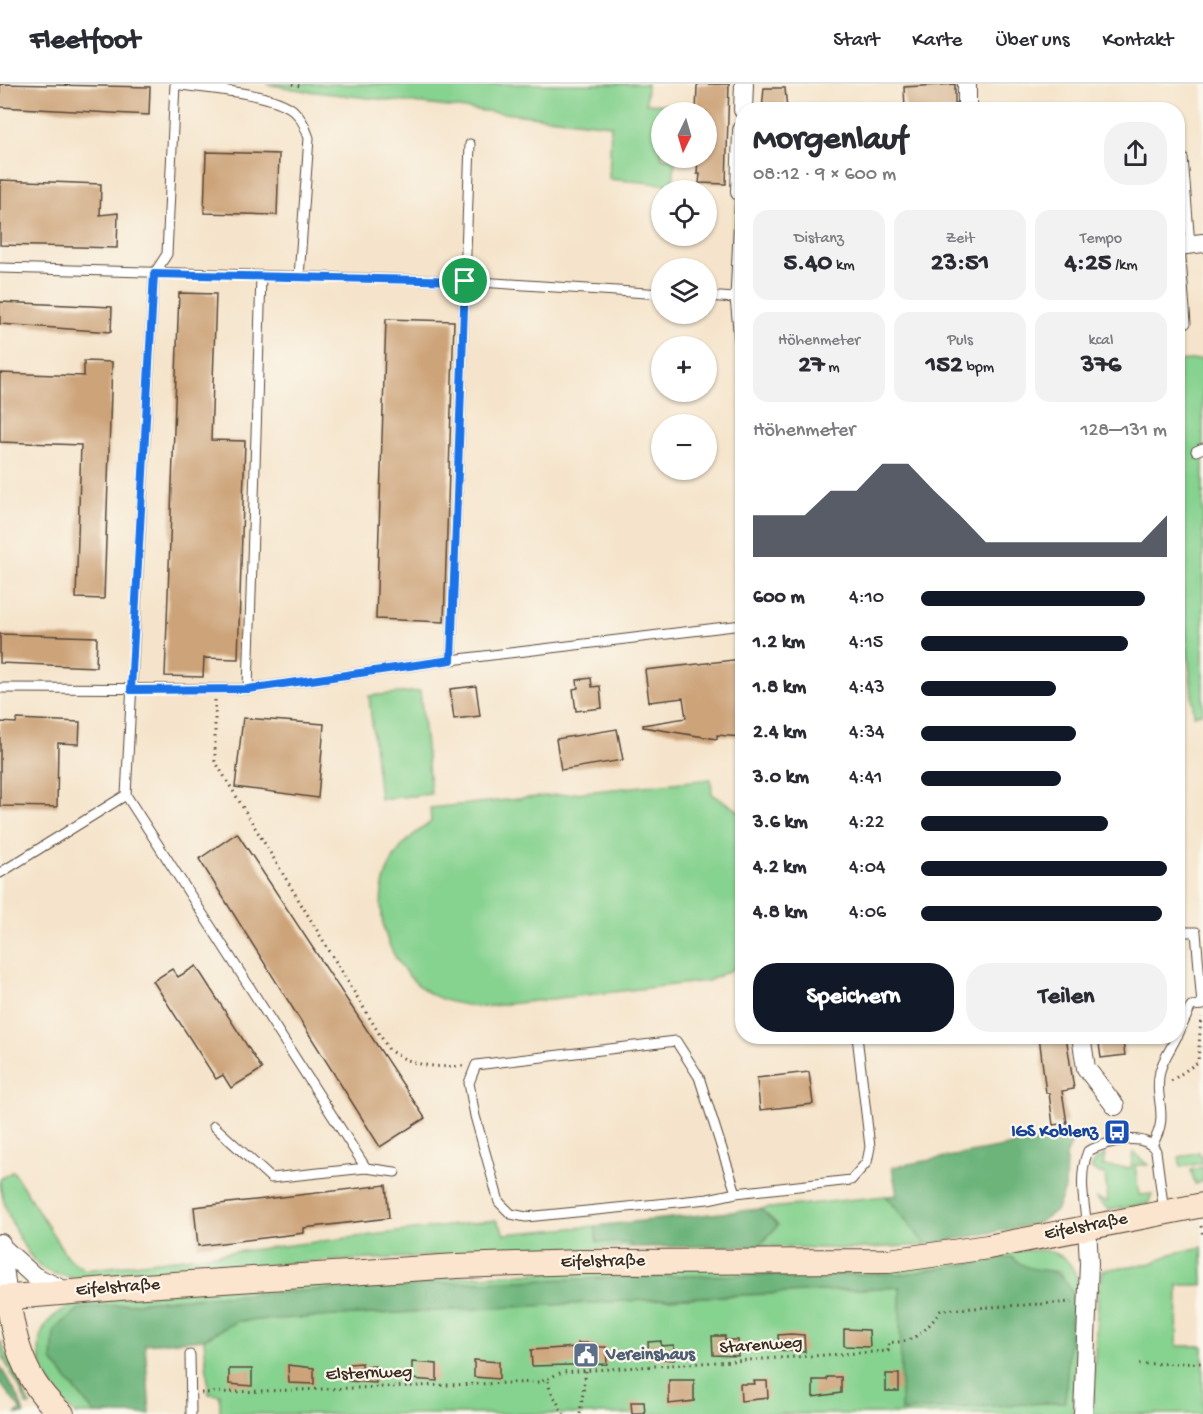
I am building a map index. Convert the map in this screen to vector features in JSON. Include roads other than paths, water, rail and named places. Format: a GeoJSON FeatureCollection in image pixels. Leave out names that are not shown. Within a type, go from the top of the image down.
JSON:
{"type":"FeatureCollection","features":[{"type":"Feature","properties":{"kind":"street"},"geometry":{"type":"LineString","coordinates":[[743,102],[744,84]]}},
{"type":"Feature","properties":{"kind":"street"},"geometry":{"type":"LineString","coordinates":[[967,84],[967,102]]}},
{"type":"Feature","properties":{"kind":"street"},"geometry":{"type":"LineString","coordinates":[[1082,1044],[1086,1068],[1115,1106]]}},
{"type":"Feature","properties":{"kind":"street","name":"Eifelstraße"},"geometry":{"type":"LineString","coordinates":[[4,1298],[469,1266],[584,1262],[889,1261],[988,1247],[1203,1205]]}},
{"type":"Feature","properties":{"kind":"street"},"geometry":{"type":"LineString","coordinates":[[1083,1414],[1087,1227]]}},
{"type":"Feature","properties":{"kind":"street"},"geometry":{"type":"LineString","coordinates":[[1,1242],[34,1276],[68,1292]]}},
{"type":"Feature","properties":{"kind":"street"},"geometry":{"type":"LineString","coordinates":[[1,1242],[4,1298],[20,1359],[35,1385],[56,1412]]}},
{"type":"Feature","properties":{"kind":"lane"},"geometry":{"type":"LineString","coordinates":[[299,277],[309,138],[303,121],[292,109],[273,99],[175,84],[167,254],[154,274],[126,795],[366,1168]]}},
{"type":"Feature","properties":{"kind":"lane"},"geometry":{"type":"LineString","coordinates":[[451,660],[470,144]]}},
{"type":"Feature","properties":{"kind":"lane"},"geometry":{"type":"LineString","coordinates":[[1185,193],[1188,245],[1186,322]]}},
{"type":"Feature","properties":{"kind":"lane"},"geometry":{"type":"LineString","coordinates":[[0,268],[465,281],[651,293]]}},
{"type":"Feature","properties":{"kind":"lane"},"geometry":{"type":"LineString","coordinates":[[248,689],[261,276]]}},
{"type":"Feature","properties":{"kind":"lane"},"geometry":{"type":"LineString","coordinates":[[717,297],[735,298]]}},
{"type":"Feature","properties":{"kind":"lane"},"geometry":{"type":"LineString","coordinates":[[0,688],[248,689],[451,660],[735,626]]}},
{"type":"Feature","properties":{"kind":"lane"},"geometry":{"type":"LineString","coordinates":[[0,873],[126,795]]}},
{"type":"Feature","properties":{"kind":"lane"},"geometry":{"type":"LineString","coordinates":[[1185,932],[1196,932],[1203,1005],[1191,1006],[1185,1019]]}},
{"type":"Feature","properties":{"kind":"lane"},"geometry":{"type":"LineString","coordinates":[[736,1193],[699,1077],[676,1041],[649,1042],[476,1065],[469,1083],[475,1116],[499,1202],[511,1214],[526,1216],[708,1199],[736,1193],[851,1180],[861,1172],[867,1162],[870,1147],[858,1044]]}},
{"type":"Feature","properties":{"kind":"lane"},"geometry":{"type":"LineString","coordinates":[[1152,1145],[1162,1120],[1159,1087],[1161,1071],[1173,1044]]}},
{"type":"Feature","properties":{"kind":"lane"},"geometry":{"type":"LineString","coordinates":[[214,1126],[271,1178],[366,1168],[395,1172]]}},
{"type":"Feature","properties":{"kind":"lane"},"geometry":{"type":"LineString","coordinates":[[1087,1227],[1081,1172],[1088,1151],[1109,1144],[1134,1140],[1145,1141],[1152,1145],[1156,1151],[1164,1212]]}},
{"type":"Feature","properties":{"kind":"lane"},"geometry":{"type":"LineString","coordinates":[[189,1355],[191,1414]]}},
{"type":"Feature","properties":{"kind":"place","name":"IGS Koblenz"},"geometry":{"type":"Point","coordinates":[1117,1132]}},
{"type":"Feature","properties":{"kind":"place","name":"Vereinshaus"},"geometry":{"type":"Point","coordinates":[586,1355]}}]}
